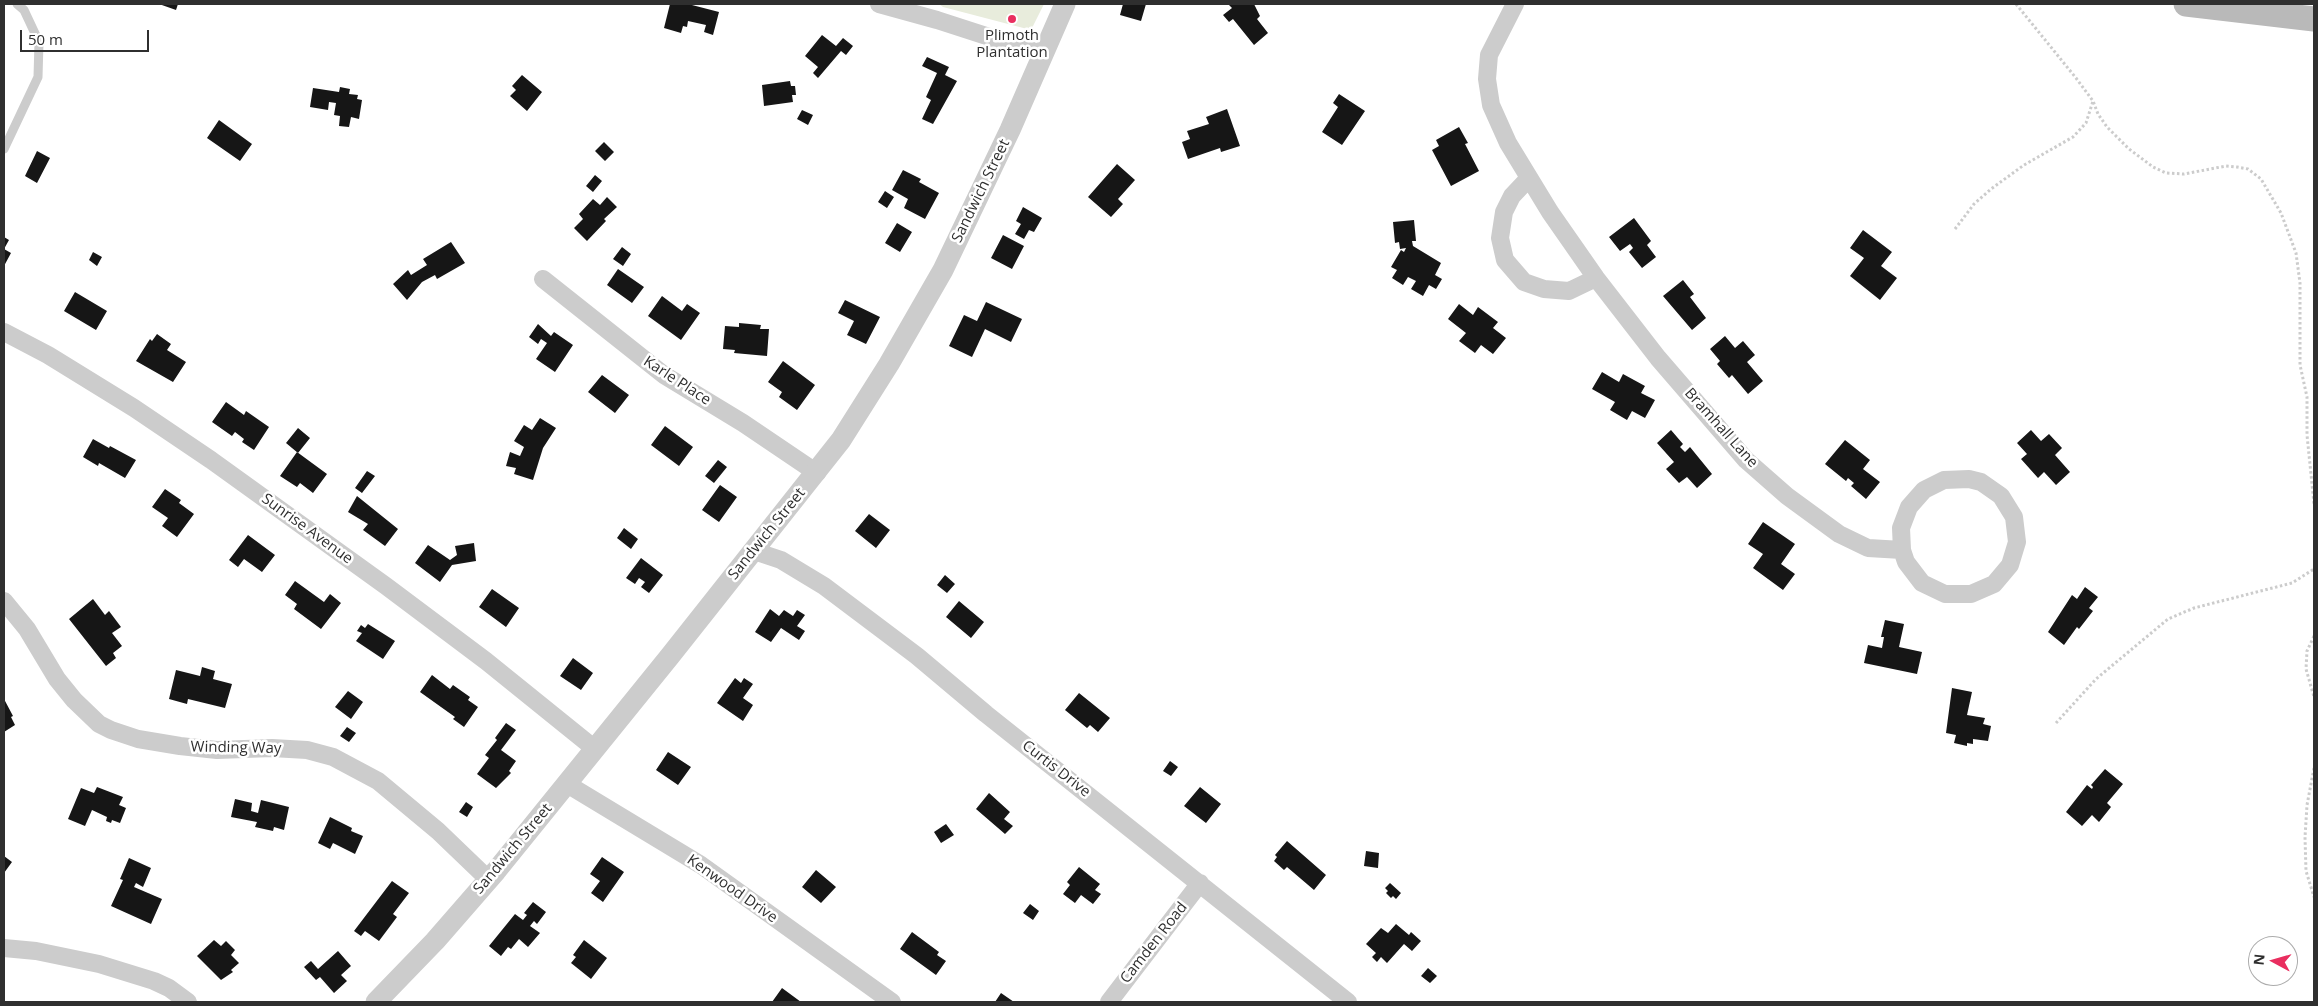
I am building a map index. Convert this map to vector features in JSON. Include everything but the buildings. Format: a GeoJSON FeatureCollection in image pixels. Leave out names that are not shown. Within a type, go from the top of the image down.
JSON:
{"type":"FeatureCollection","features":[{"type":"Feature","properties":{"kind":"main road"},"geometry":{"type":"LineString","coordinates":[[2186,4],[2314,19]]}},
{"type":"Feature","properties":{"kind":"street"},"geometry":{"type":"LineString","coordinates":[[879,4],[937,20],[1042,54]]}},
{"type":"Feature","properties":{"kind":"street","name":"Sandwich Street"},"geometry":{"type":"LineString","coordinates":[[376,1002],[430,946],[488,879],[817,473],[876,386],[942,270],[1002,148],[1065,4]]}},
{"type":"Feature","properties":{"kind":"street","name":"Bramhall Lane"},"geometry":{"type":"LineString","coordinates":[[1515,4],[1489,55],[1487,79],[1491,106],[1508,143],[1529,178],[1596,278],[1658,358],[1746,460],[1787,496],[1839,534],[1868,548],[1902,550]]}},
{"type":"Feature","properties":{"kind":"street"},"geometry":{"type":"LineString","coordinates":[[1529,178],[1512,196],[1504,212],[1500,238],[1505,260],[1524,282],[1544,289],[1569,291],[1596,278]]}},
{"type":"Feature","properties":{"kind":"street","name":"Karle Place"},"geometry":{"type":"LineString","coordinates":[[543,279],[664,375],[743,423],[817,473]]}},
{"type":"Feature","properties":{"kind":"street","name":"Sunrise Avenue"},"geometry":{"type":"LineString","coordinates":[[4,332],[48,355],[119,398],[211,460],[486,661],[595,749]]}},
{"type":"Feature","properties":{"kind":"street"},"geometry":{"type":"LineString","coordinates":[[1969,479],[1986,485],[2001,496],[2014,517],[2018,542],[2010,565],[1994,584],[1971,594],[1945,594],[1922,582],[1906,562],[1902,550],[1902,528],[1909,507],[1924,490],[1944,480],[1969,479]]}},
{"type":"Feature","properties":{"kind":"street","name":"Curtis Drive"},"geometry":{"type":"LineString","coordinates":[[754,551],[781,560],[824,586],[918,656],[986,714],[1348,1002]]}},
{"type":"Feature","properties":{"kind":"street","name":"Winding Way"},"geometry":{"type":"LineString","coordinates":[[4,601],[27,629],[63,686],[74,700],[99,724],[138,739],[180,746],[217,750],[272,748],[307,750],[333,757],[378,781],[438,831],[488,879]]}},
{"type":"Feature","properties":{"kind":"street","name":"Kenwood Drive"},"geometry":{"type":"LineString","coordinates":[[566,784],[701,865],[892,1002]]}},
{"type":"Feature","properties":{"kind":"street","name":"Camden Road"},"geometry":{"type":"LineString","coordinates":[[1109,1002],[1200,883]]}},
{"type":"Feature","properties":{"kind":"street"},"geometry":{"type":"LineString","coordinates":[[4,948],[36,951],[99,964],[154,981],[169,988],[188,1002]]}},
{"type":"Feature","properties":{"kind":"lane"},"geometry":{"type":"LineString","coordinates":[[4,148],[38,77],[39,42],[24,10],[17,4]]}},
{"type":"Feature","properties":{"kind":"path"},"geometry":{"type":"LineString","coordinates":[[2016,4],[2093,101],[2098,114],[2108,127],[2129,149],[2153,167],[2166,173],[2184,174],[2226,166],[2248,169],[2262,179],[2293,240],[2298,273],[2300,365],[2306,397],[2307,435],[2314,504]]}},
{"type":"Feature","properties":{"kind":"path"},"geometry":{"type":"LineString","coordinates":[[1955,230],[1974,204],[1991,189],[2024,165],[2073,137],[2086,123],[2093,101]]}},
{"type":"Feature","properties":{"kind":"path"},"geometry":{"type":"LineString","coordinates":[[2056,723],[2096,679],[2168,619],[2194,608],[2292,583],[2314,569]]}},
{"type":"Feature","properties":{"kind":"path"},"geometry":{"type":"LineString","coordinates":[[2314,636],[2307,651],[2306,669],[2314,697]]}},
{"type":"Feature","properties":{"kind":"path"},"geometry":{"type":"LineString","coordinates":[[2314,768],[2307,805],[2305,837],[2306,871],[2314,897]]}},
{"type":"Feature","properties":{"kind":"green space","name":"Plimoth Plantation"},"geometry":{"type":"Polygon","coordinates":[[[939,4],[1044,4],[1031,30],[943,7],[939,4]]]}},
{"type":"Feature","properties":{"kind":"place","name":"Plimoth Plantation"},"geometry":{"type":"Point","coordinates":[1012,19]}}]}
